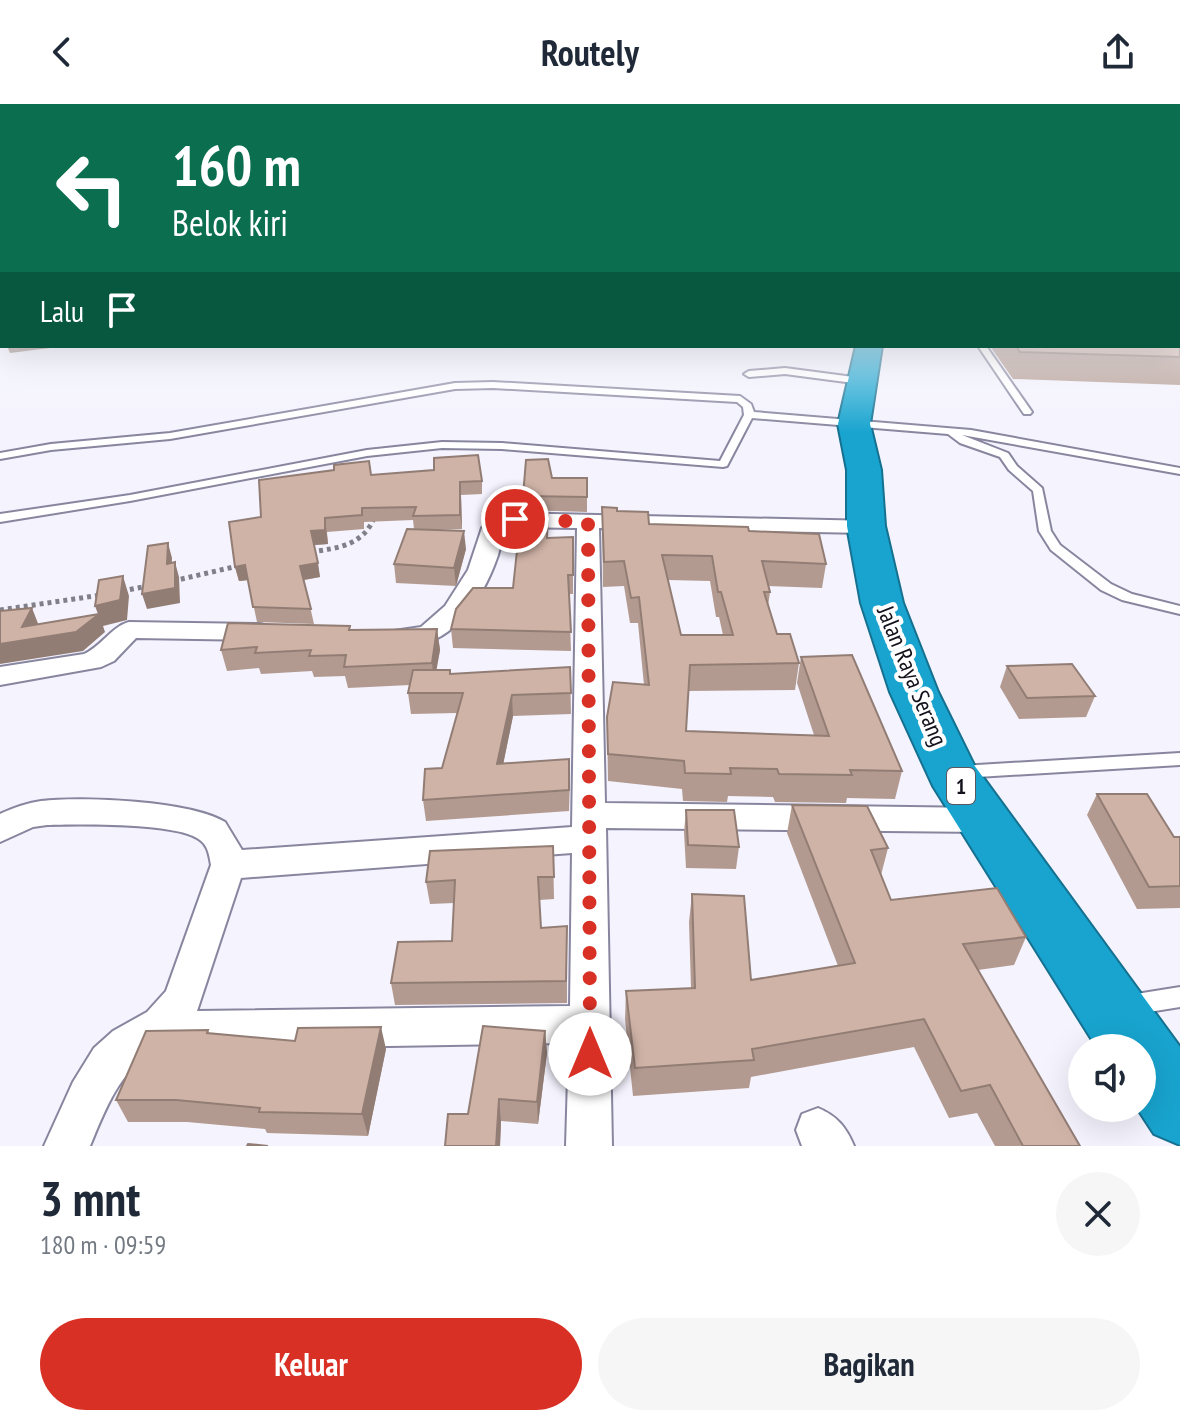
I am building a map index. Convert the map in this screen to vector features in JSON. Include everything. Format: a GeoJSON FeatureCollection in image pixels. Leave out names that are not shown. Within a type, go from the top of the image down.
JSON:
{"type":"FeatureCollection","features":[{"type":"Feature","properties":{"kind":"highway","name":"Jalan Raya Serang"},"geometry":{"type":"LineString","coordinates":[[869,348],[854,424],[882,603],[914,692],[952,773],[1130,1034]]}},
{"type":"Feature","properties":{"kind":"street"},"geometry":{"type":"LineString","coordinates":[[380,636],[432,633],[473,584],[492,539],[493,528],[503,520],[588,522],[865,495]]}},
{"type":"Feature","properties":{"kind":"street"},"geometry":{"type":"LineString","coordinates":[[588,522],[587,667],[591,827],[589,1146]]}},
{"type":"Feature","properties":{"kind":"street"},"geometry":{"type":"LineString","coordinates":[[462,539],[492,539]]}},
{"type":"Feature","properties":{"kind":"street"},"geometry":{"type":"LineString","coordinates":[[0,676],[91,661],[104,655],[129,630],[281,633]]}},
{"type":"Feature","properties":{"kind":"street"},"geometry":{"type":"LineString","coordinates":[[0,829],[17,819],[47,813],[173,819],[197,823],[218,835],[225,849],[228,865],[183,999],[173,1019],[116,1054],[89,1099],[67,1146]]}},
{"type":"Feature","properties":{"kind":"street"},"geometry":{"type":"LineString","coordinates":[[228,865],[591,827],[983,820]]}},
{"type":"Feature","properties":{"kind":"street"},"geometry":{"type":"LineString","coordinates":[[155,1031],[591,1024]]}},
{"type":"Feature","properties":{"kind":"lane"},"geometry":{"type":"LineString","coordinates":[[983,348],[1027,412]]}},
{"type":"Feature","properties":{"kind":"lane"},"geometry":{"type":"LineString","coordinates":[[749,374],[785,371],[861,381]]}},
{"type":"Feature","properties":{"kind":"lane"},"geometry":{"type":"LineString","coordinates":[[0,456],[51,447],[170,436],[472,384],[728,398],[746,402],[749,415],[723,464],[502,446],[442,445],[367,453],[130,498],[0,518]]}},
{"type":"Feature","properties":{"kind":"lane"},"geometry":{"type":"LineString","coordinates":[[749,415],[971,433],[1180,471]]}},
{"type":"Feature","properties":{"kind":"lane"},"geometry":{"type":"LineString","coordinates":[[951,433],[964,441],[1004,455],[1013,468],[1038,490],[1045,531],[1055,547],[1106,587],[1127,597],[1180,610]]}},
{"type":"Feature","properties":{"kind":"lane"},"geometry":{"type":"LineString","coordinates":[[952,773],[1180,759]]}},
{"type":"Feature","properties":{"kind":"lane"},"geometry":{"type":"LineString","coordinates":[[1156,1063],[1180,997]]}},
{"type":"Feature","properties":{"kind":"path"},"geometry":{"type":"LineString","coordinates":[[301,554],[359,542],[374,525],[378,502]]}},
{"type":"Feature","properties":{"kind":"path"},"geometry":{"type":"LineString","coordinates":[[167,582],[253,563]]}},
{"type":"Feature","properties":{"kind":"path"},"geometry":{"type":"LineString","coordinates":[[121,591],[152,585]]}},
{"type":"Feature","properties":{"kind":"path"},"geometry":{"type":"LineString","coordinates":[[0,610],[106,594]]}},
{"type":"Feature","properties":{"kind":"building"},"geometry":{"type":"Polygon","coordinates":[[[1017,348],[1180,348],[1180,357],[1020,352],[1017,348]]]}},
{"type":"Feature","properties":{"kind":"building"},"geometry":{"type":"Polygon","coordinates":[[[478,455],[482,481],[460,482],[460,515],[413,516],[416,507],[362,508],[362,515],[325,518],[325,530],[311,531],[318,563],[300,566],[311,609],[253,607],[245,565],[235,567],[229,522],[261,517],[259,480],[334,470],[334,465],[369,461],[371,475],[434,470],[434,458],[478,455]]]}},
{"type":"Feature","properties":{"kind":"building"},"geometry":{"type":"Polygon","coordinates":[[[548,459],[552,478],[587,478],[587,497],[523,496],[526,460],[548,459]]]}},
{"type":"Feature","properties":{"kind":"building"},"geometry":{"type":"Polygon","coordinates":[[[602,507],[648,512],[649,524],[748,527],[749,531],[819,534],[826,564],[762,561],[770,592],[764,592],[777,634],[790,634],[799,663],[690,665],[686,731],[829,736],[801,657],[852,655],[902,771],[850,770],[852,775],[779,774],[777,769],[730,768],[731,774],[685,773],[684,761],[608,754],[607,717],[613,682],[649,685],[639,597],[631,598],[624,561],[604,562],[602,507]],[[662,555],[681,635],[733,635],[721,592],[718,592],[712,556],[662,555]]]}},
{"type":"Feature","properties":{"kind":"building"},"geometry":{"type":"Polygon","coordinates":[[[521,513],[548,513],[547,538],[573,537],[573,575],[568,575],[571,632],[451,629],[456,609],[473,588],[513,588],[521,513]]]}},
{"type":"Feature","properties":{"kind":"building"},"geometry":{"type":"Polygon","coordinates":[[[407,529],[464,531],[454,568],[394,564],[407,529]]]}},
{"type":"Feature","properties":{"kind":"building"},"geometry":{"type":"Polygon","coordinates":[[[168,543],[167,564],[175,562],[175,588],[142,594],[148,546],[168,543]]]}},
{"type":"Feature","properties":{"kind":"building"},"geometry":{"type":"Polygon","coordinates":[[[123,576],[120,600],[95,606],[99,580],[123,576]]]}},
{"type":"Feature","properties":{"kind":"building"},"geometry":{"type":"Polygon","coordinates":[[[32,608],[22,627],[99,614],[76,632],[0,644],[0,611],[32,608]]]}},
{"type":"Feature","properties":{"kind":"building"},"geometry":{"type":"Polygon","coordinates":[[[228,623],[350,626],[349,630],[437,629],[432,663],[344,667],[346,655],[309,656],[311,650],[255,653],[257,647],[221,650],[228,623]]]}},
{"type":"Feature","properties":{"kind":"building"},"geometry":{"type":"Polygon","coordinates":[[[1072,664],[1095,696],[1027,698],[1007,666],[1072,664]]]}},
{"type":"Feature","properties":{"kind":"building"},"geometry":{"type":"Polygon","coordinates":[[[570,667],[571,693],[512,695],[497,764],[569,759],[569,790],[423,800],[425,769],[442,768],[463,693],[408,693],[413,670],[450,670],[450,674],[570,667]]]}},
{"type":"Feature","properties":{"kind":"building"},"geometry":{"type":"Polygon","coordinates":[[[1097,794],[1147,794],[1174,837],[1180,837],[1180,886],[1149,887],[1097,794]]]}},
{"type":"Feature","properties":{"kind":"building"},"geometry":{"type":"Polygon","coordinates":[[[792,805],[867,806],[888,848],[871,850],[891,900],[997,888],[1026,937],[963,944],[1080,1146],[1023,1146],[990,1085],[961,1091],[924,1019],[752,1049],[754,1060],[635,1068],[626,991],[695,988],[692,894],[744,896],[751,980],[855,963],[792,805]]]}},
{"type":"Feature","properties":{"kind":"building"},"geometry":{"type":"Polygon","coordinates":[[[686,810],[734,810],[739,847],[688,845],[686,810]]]}},
{"type":"Feature","properties":{"kind":"building"},"geometry":{"type":"Polygon","coordinates":[[[553,846],[554,877],[538,877],[541,928],[567,926],[566,981],[391,983],[398,942],[452,941],[455,880],[426,882],[430,851],[553,846]]]}},
{"type":"Feature","properties":{"kind":"building"},"geometry":{"type":"Polygon","coordinates":[[[483,1026],[545,1031],[537,1102],[499,1099],[496,1146],[445,1146],[448,1114],[468,1114],[483,1026]]]}},
{"type":"Feature","properties":{"kind":"building"},"geometry":{"type":"Polygon","coordinates":[[[381,1027],[362,1114],[259,1112],[260,1108],[176,1100],[116,1100],[146,1031],[208,1030],[207,1033],[295,1041],[298,1028],[381,1027]]]}},
{"type":"Feature","properties":{"kind":"route"},"geometry":{"type":"LineString","coordinates":[[515,519],[588,522],[590,1054]]}}]}
